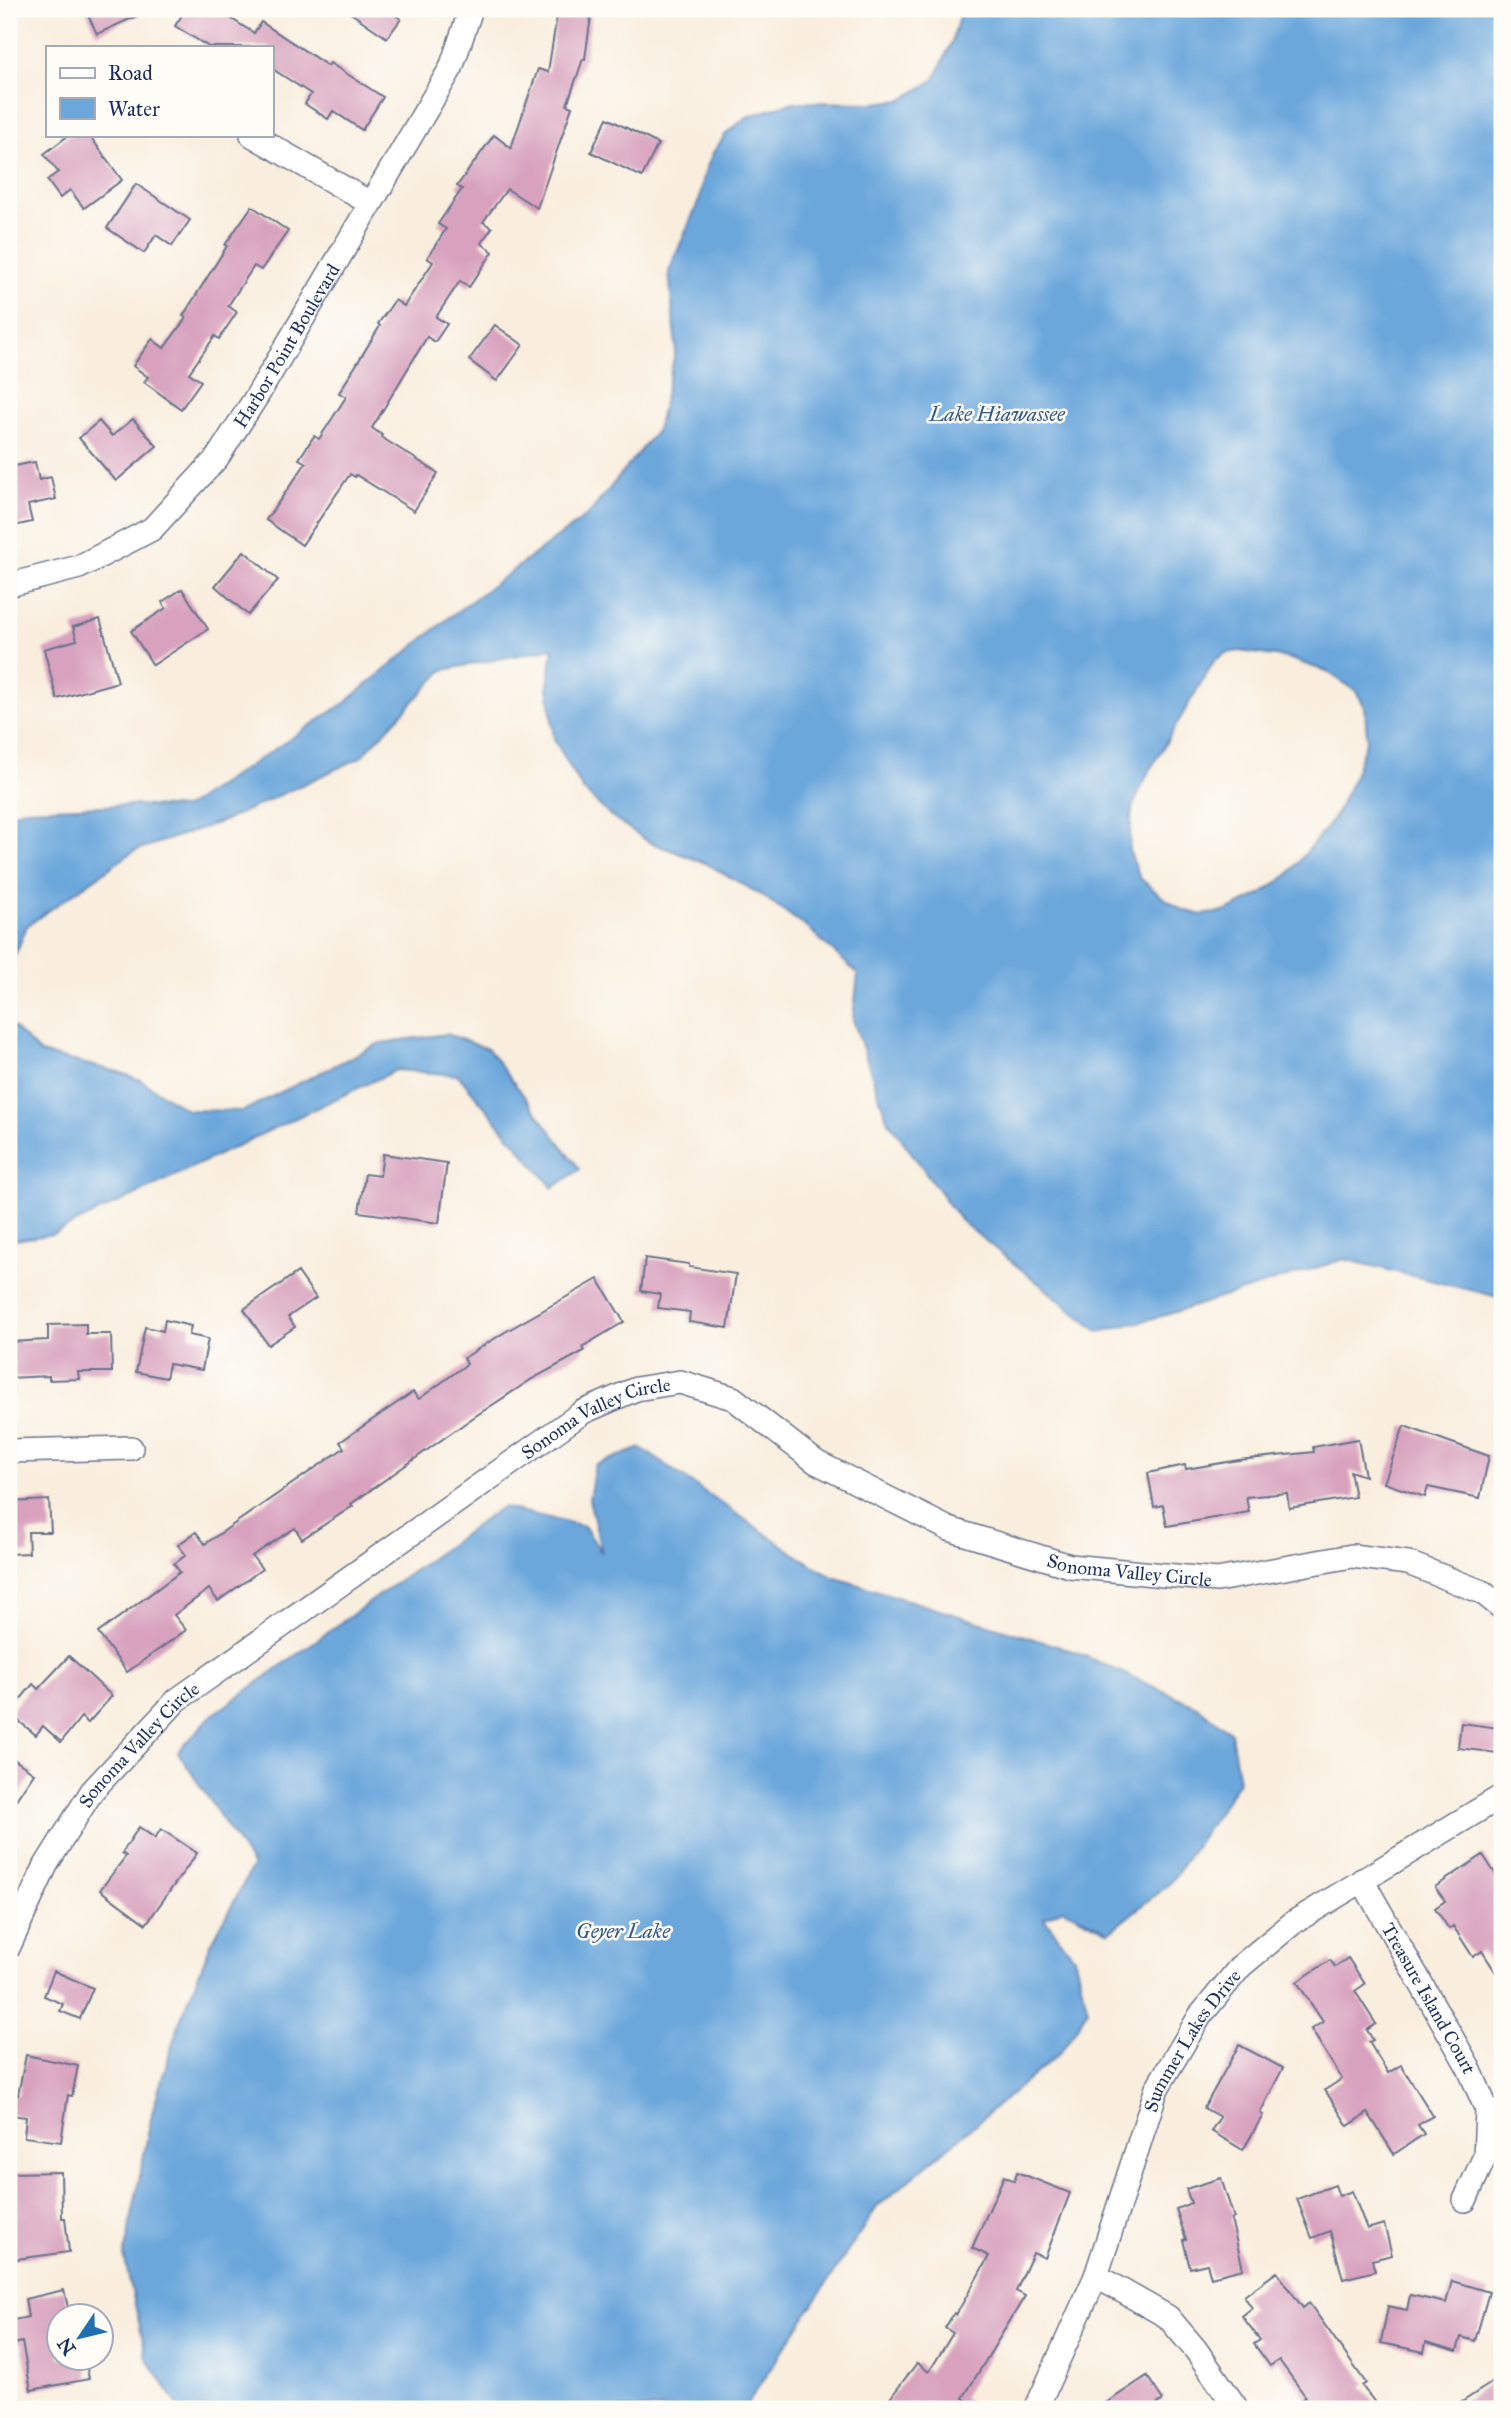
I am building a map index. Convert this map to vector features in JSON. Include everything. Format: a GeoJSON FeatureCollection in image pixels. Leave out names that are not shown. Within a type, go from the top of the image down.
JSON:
{"type":"FeatureCollection","features":[{"type":"Feature","properties":{"kind":"street","name":"Harbor Point Boulevard"},"geometry":{"type":"LineString","coordinates":[[9,585],[79,568],[152,529],[217,458],[257,396],[451,68],[471,9]]}},
{"type":"Feature","properties":{"kind":"street"},"geometry":{"type":"LineString","coordinates":[[254,136],[370,202]]}},
{"type":"Feature","properties":{"kind":"street","name":"Sonoma Valley Circle"},"geometry":{"type":"LineString","coordinates":[[9,1946],[46,1865],[92,1791],[177,1699],[583,1412],[636,1389],[680,1382],[733,1398],[816,1462],[949,1529],[1070,1566],[1217,1580],[1352,1556],[1408,1563],[1482,1592],[1502,1608]]}},
{"type":"Feature","properties":{"kind":"street"},"geometry":{"type":"LineString","coordinates":[[9,1451],[131,1448]]}},
{"type":"Feature","properties":{"kind":"street","name":"Summer Lakes Drive"},"geometry":{"type":"LineString","coordinates":[[1036,2409],[1096,2276],[1157,2088],[1200,2016],[1241,1966],[1294,1922],[1502,1796]]}},
{"type":"Feature","properties":{"kind":"street","name":"Treasure Island Court"},"geometry":{"type":"LineString","coordinates":[[1362,1880],[1468,2066],[1487,2110],[1485,2156],[1465,2200]]}},
{"type":"Feature","properties":{"kind":"street"},"geometry":{"type":"LineString","coordinates":[[1096,2276],[1168,2317],[1196,2350],[1237,2409]]}},
{"type":"Feature","properties":{"kind":"water","name":"Lake Hiawassee"},"geometry":{"type":"Polygon","coordinates":[[[961,9],[1502,9],[1502,1298],[1344,1259],[1166,1315],[1099,1332],[961,1221],[887,1119],[853,1020],[858,974],[809,929],[763,896],[705,863],[649,842],[612,817],[583,790],[554,739],[548,685],[553,648],[443,670],[360,758],[226,820],[134,851],[27,926],[11,965],[9,983],[9,814],[24,809],[130,805],[185,808],[346,702],[451,616],[589,514],[657,430],[676,349],[669,271],[700,198],[704,175],[712,154],[726,134],[747,117],[793,102],[874,103],[902,100],[935,79],[953,39],[961,9]],[[1240,651],[1226,653],[1214,661],[1148,773],[1132,808],[1129,850],[1140,878],[1183,910],[1202,915],[1227,911],[1261,894],[1288,875],[1334,818],[1353,779],[1367,739],[1365,707],[1356,691],[1328,672],[1288,658],[1240,651]]]}},
{"type":"Feature","properties":{"kind":"water"},"geometry":{"type":"Polygon","coordinates":[[[9,1023],[40,1053],[119,1072],[140,1080],[187,1110],[243,1111],[380,1043],[447,1034],[488,1049],[580,1169],[553,1188],[458,1075],[396,1070],[53,1234],[9,1241],[9,1023]]]}},
{"type":"Feature","properties":{"kind":"water","name":"Geyer Lake"},"geometry":{"type":"Polygon","coordinates":[[[641,1448],[833,1577],[1076,1652],[1197,1706],[1231,1733],[1239,1781],[1171,1882],[1109,1932],[1063,1909],[1044,1918],[1074,1957],[1088,2010],[1060,2053],[877,2207],[744,2409],[180,2409],[147,2358],[124,2256],[153,2109],[178,2026],[211,1944],[253,1866],[178,1752],[210,1717],[502,1507],[584,1526],[602,1553],[589,1499],[595,1465],[641,1448]]]}},
{"type":"Feature","properties":{"kind":"building"},"geometry":{"type":"Polygon","coordinates":[[[85,9],[152,9],[97,34],[85,9]]]}},
{"type":"Feature","properties":{"kind":"building"},"geometry":{"type":"Polygon","coordinates":[[[186,9],[216,9],[254,33],[261,22],[328,66],[330,63],[383,97],[362,130],[333,111],[328,119],[305,104],[311,94],[273,69],[273,46],[207,46],[175,26],[186,9]]]}},
{"type":"Feature","properties":{"kind":"building"},"geometry":{"type":"Polygon","coordinates":[[[345,9],[386,9],[401,19],[387,38],[345,9]]]}},
{"type":"Feature","properties":{"kind":"building"},"geometry":{"type":"Polygon","coordinates":[[[558,9],[592,9],[585,59],[567,105],[572,107],[537,208],[507,189],[483,222],[492,228],[481,243],[493,252],[469,287],[460,281],[436,317],[447,324],[435,342],[427,337],[372,428],[382,435],[381,437],[438,473],[414,511],[356,475],[355,477],[350,474],[302,545],[266,520],[306,463],[299,459],[314,436],[319,439],[346,397],[339,393],[380,326],[378,324],[395,300],[404,306],[433,262],[427,258],[446,229],[438,224],[462,189],[457,186],[494,135],[511,148],[538,69],[548,72],[558,9]]]}},
{"type":"Feature","properties":{"kind":"building"},"geometry":{"type":"Polygon","coordinates":[[[607,118],[658,144],[642,177],[591,152],[607,118]]]}},
{"type":"Feature","properties":{"kind":"building"},"geometry":{"type":"Polygon","coordinates":[[[68,136],[90,136],[122,180],[84,208],[70,190],[60,198],[47,180],[58,172],[44,154],[68,136]]]}},
{"type":"Feature","properties":{"kind":"building"},"geometry":{"type":"Polygon","coordinates":[[[136,184],[190,220],[172,246],[156,235],[144,253],[107,228],[136,184]]]}},
{"type":"Feature","properties":{"kind":"building"},"geometry":{"type":"Polygon","coordinates":[[[252,206],[288,231],[261,270],[254,266],[228,306],[237,312],[219,339],[215,336],[189,373],[201,381],[181,409],[144,382],[148,377],[133,366],[152,339],[164,348],[186,318],[183,316],[227,246],[225,245],[252,206]]]}},
{"type":"Feature","properties":{"kind":"building"},"geometry":{"type":"Polygon","coordinates":[[[495,325],[523,345],[497,381],[469,360],[495,325]]]}},
{"type":"Feature","properties":{"kind":"building"},"geometry":{"type":"Polygon","coordinates":[[[133,419],[157,446],[116,481],[79,438],[99,421],[112,436],[133,419]]]}},
{"type":"Feature","properties":{"kind":"building"},"geometry":{"type":"Polygon","coordinates":[[[35,462],[39,480],[51,477],[56,499],[28,505],[32,522],[9,527],[9,467],[35,462]]]}},
{"type":"Feature","properties":{"kind":"building"},"geometry":{"type":"Polygon","coordinates":[[[244,551],[278,580],[248,615],[215,586],[244,551]]]}},
{"type":"Feature","properties":{"kind":"building"},"geometry":{"type":"Polygon","coordinates":[[[182,589],[208,629],[153,665],[131,631],[166,608],[162,602],[182,589]]]}},
{"type":"Feature","properties":{"kind":"building"},"geometry":{"type":"Polygon","coordinates":[[[100,619],[118,682],[57,699],[44,649],[77,640],[73,627],[100,619]]]}},
{"type":"Feature","properties":{"kind":"building"},"geometry":{"type":"Polygon","coordinates":[[[383,1154],[447,1163],[439,1223],[359,1212],[365,1174],[380,1176],[383,1154]]]}},
{"type":"Feature","properties":{"kind":"building"},"geometry":{"type":"Polygon","coordinates":[[[645,1258],[736,1274],[728,1328],[689,1322],[690,1312],[658,1308],[660,1294],[641,1291],[645,1258]]]}},
{"type":"Feature","properties":{"kind":"building"},"geometry":{"type":"Polygon","coordinates":[[[298,1272],[316,1298],[288,1317],[295,1327],[268,1345],[244,1309],[298,1272]]]}},
{"type":"Feature","properties":{"kind":"building"},"geometry":{"type":"Polygon","coordinates":[[[598,1279],[624,1322],[582,1347],[584,1351],[532,1379],[471,1419],[351,1504],[353,1506],[302,1539],[295,1528],[252,1556],[262,1569],[218,1601],[209,1589],[174,1615],[186,1630],[127,1672],[98,1633],[180,1572],[174,1564],[186,1555],[178,1545],[196,1532],[205,1544],[344,1448],[340,1442],[413,1392],[419,1399],[467,1364],[464,1358],[598,1279]]]}},
{"type":"Feature","properties":{"kind":"building"},"geometry":{"type":"Polygon","coordinates":[[[165,1320],[191,1326],[189,1335],[208,1339],[202,1370],[169,1364],[166,1378],[136,1372],[145,1327],[163,1331],[165,1320]]]}},
{"type":"Feature","properties":{"kind":"building"},"geometry":{"type":"Polygon","coordinates":[[[86,1324],[86,1334],[111,1334],[112,1372],[78,1372],[79,1379],[49,1380],[49,1376],[9,1378],[9,1342],[48,1340],[48,1325],[86,1324]]]}},
{"type":"Feature","properties":{"kind":"building"},"geometry":{"type":"Polygon","coordinates":[[[1404,1426],[1489,1456],[1480,1498],[1428,1487],[1425,1497],[1384,1483],[1404,1426]]]}},
{"type":"Feature","properties":{"kind":"building"},"geometry":{"type":"Polygon","coordinates":[[[1358,1439],[1365,1476],[1350,1471],[1355,1497],[1289,1508],[1287,1493],[1246,1497],[1249,1512],[1167,1526],[1163,1505],[1154,1507],[1148,1473],[1185,1465],[1186,1469],[1314,1452],[1313,1447],[1358,1439]]]}},
{"type":"Feature","properties":{"kind":"building"},"geometry":{"type":"Polygon","coordinates":[[[49,1500],[51,1532],[28,1532],[29,1553],[9,1554],[9,1502],[49,1500]]]}},
{"type":"Feature","properties":{"kind":"building"},"geometry":{"type":"Polygon","coordinates":[[[69,1656],[112,1696],[88,1723],[81,1717],[61,1742],[43,1726],[36,1735],[9,1713],[33,1684],[38,1689],[69,1656]]]}},
{"type":"Feature","properties":{"kind":"building"},"geometry":{"type":"Polygon","coordinates":[[[1461,1723],[1500,1728],[1497,1753],[1458,1748],[1461,1723]]]}},
{"type":"Feature","properties":{"kind":"building"},"geometry":{"type":"Polygon","coordinates":[[[9,1756],[34,1773],[9,1810],[9,1756]]]}},
{"type":"Feature","properties":{"kind":"building"},"geometry":{"type":"Polygon","coordinates":[[[139,1827],[155,1838],[161,1829],[197,1853],[146,1924],[100,1890],[126,1856],[122,1853],[139,1827]]]}},
{"type":"Feature","properties":{"kind":"building"},"geometry":{"type":"Polygon","coordinates":[[[1483,1855],[1502,1884],[1502,1982],[1482,1951],[1473,1957],[1453,1926],[1449,1929],[1435,1908],[1445,1901],[1435,1887],[1483,1855]]]}},
{"type":"Feature","properties":{"kind":"building"},"geometry":{"type":"Polygon","coordinates":[[[1348,1958],[1365,1984],[1355,1991],[1376,2024],[1367,2030],[1373,2040],[1369,2042],[1388,2073],[1401,2065],[1433,2116],[1418,2125],[1424,2134],[1394,2154],[1368,2113],[1348,2126],[1325,2090],[1342,2079],[1311,2029],[1323,2022],[1297,1982],[1330,1960],[1335,1967],[1348,1958]]]}},
{"type":"Feature","properties":{"kind":"building"},"geometry":{"type":"Polygon","coordinates":[[[54,1971],[93,1988],[80,2019],[60,2011],[63,2004],[44,1996],[54,1971]]]}},
{"type":"Feature","properties":{"kind":"building"},"geometry":{"type":"Polygon","coordinates":[[[1239,2045],[1283,2068],[1260,2113],[1263,2115],[1243,2150],[1211,2131],[1220,2117],[1204,2108],[1239,2045]]]}},
{"type":"Feature","properties":{"kind":"building"},"geometry":{"type":"Polygon","coordinates":[[[26,2055],[78,2066],[72,2096],[68,2095],[61,2142],[24,2137],[26,2117],[10,2115],[13,2094],[18,2095],[26,2055]]]}},
{"type":"Feature","properties":{"kind":"building"},"geometry":{"type":"Polygon","coordinates":[[[61,2172],[62,2218],[65,2218],[69,2252],[9,2260],[9,2173],[61,2172]]]}},
{"type":"Feature","properties":{"kind":"building"},"geometry":{"type":"Polygon","coordinates":[[[1017,2172],[1070,2193],[1045,2258],[1033,2253],[1016,2291],[1025,2296],[963,2398],[978,2409],[882,2409],[917,2363],[929,2372],[953,2333],[945,2328],[954,2313],[956,2315],[989,2256],[972,2248],[1004,2176],[1014,2181],[1017,2172]]]}},
{"type":"Feature","properties":{"kind":"building"},"geometry":{"type":"Polygon","coordinates":[[[1221,2178],[1234,2218],[1231,2219],[1243,2269],[1211,2277],[1207,2264],[1190,2268],[1183,2240],[1186,2239],[1176,2209],[1191,2203],[1186,2189],[1221,2178]]]}},
{"type":"Feature","properties":{"kind":"building"},"geometry":{"type":"Polygon","coordinates":[[[1335,2185],[1339,2196],[1352,2191],[1367,2229],[1384,2224],[1392,2255],[1372,2260],[1375,2271],[1343,2279],[1330,2231],[1312,2238],[1297,2199],[1335,2185]]]}},
{"type":"Feature","properties":{"kind":"building"},"geometry":{"type":"Polygon","coordinates":[[[1277,2272],[1303,2308],[1309,2303],[1366,2383],[1362,2386],[1380,2409],[1289,2409],[1306,2397],[1279,2360],[1270,2366],[1254,2344],[1260,2340],[1242,2316],[1252,2308],[1244,2296],[1277,2272]]]}},
{"type":"Feature","properties":{"kind":"building"},"geometry":{"type":"Polygon","coordinates":[[[1452,2281],[1489,2292],[1475,2341],[1461,2337],[1457,2351],[1426,2342],[1424,2352],[1381,2343],[1388,2306],[1407,2310],[1410,2295],[1446,2303],[1452,2281]]]}},
{"type":"Feature","properties":{"kind":"building"},"geometry":{"type":"Polygon","coordinates":[[[64,2290],[67,2302],[46,2302],[46,2372],[88,2372],[89,2379],[31,2390],[22,2342],[14,2344],[9,2321],[28,2317],[25,2299],[64,2290]]]}},
{"type":"Feature","properties":{"kind":"building"},"geometry":{"type":"Polygon","coordinates":[[[1147,2376],[1163,2400],[1150,2409],[1097,2409],[1147,2376]]]}},
{"type":"Feature","properties":{"kind":"building"},"geometry":{"type":"Polygon","coordinates":[[[1496,2380],[1502,2389],[1502,2409],[1451,2409],[1496,2380]]]}}]}
